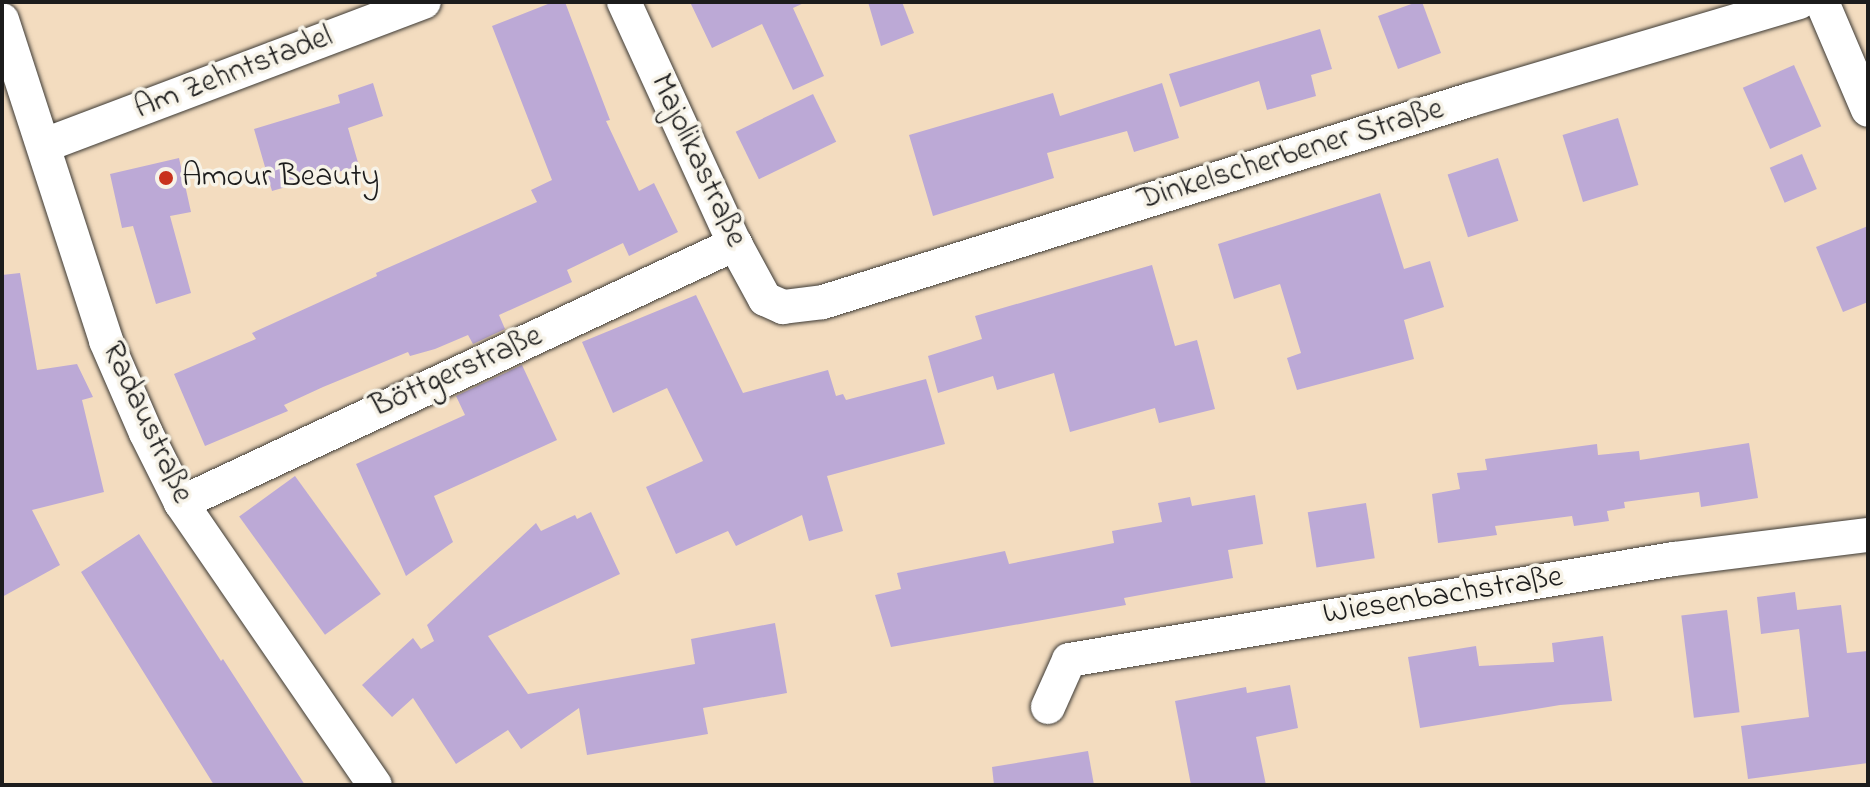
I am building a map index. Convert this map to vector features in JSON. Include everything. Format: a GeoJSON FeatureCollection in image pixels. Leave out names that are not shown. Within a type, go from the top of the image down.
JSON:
{"type":"FeatureCollection","features":[{"type":"Feature","properties":{"kind":"street","name":"Am Zehntstadel"},"geometry":{"type":"LineString","coordinates":[[45,145],[424,2]]}},
{"type":"Feature","properties":{"kind":"street","name":"Majolikastraße"},"geometry":{"type":"LineString","coordinates":[[624,2],[735,244],[765,299],[783,307]]}},
{"type":"Feature","properties":{"kind":"street","name":"Dinkelscherbener Straße"},"geometry":{"type":"LineString","coordinates":[[783,307],[823,302],[1469,100],[1799,2]]}},
{"type":"Feature","properties":{"kind":"street"},"geometry":{"type":"LineString","coordinates":[[1822,2],[1868,110]]}},
{"type":"Feature","properties":{"kind":"street","name":"Radaustraße"},"geometry":{"type":"LineString","coordinates":[[2,20],[106,341],[181,503],[375,785]]}},
{"type":"Feature","properties":{"kind":"street","name":"Böttgerstraße"},"geometry":{"type":"LineString","coordinates":[[181,503],[735,244]]}},
{"type":"Feature","properties":{"kind":"street","name":"Wiesenbachstraße"},"geometry":{"type":"LineString","coordinates":[[1048,707],[1069,660],[1674,559],[1868,535]]}},
{"type":"Feature","properties":{"kind":"building"},"geometry":{"type":"Polygon","coordinates":[[[553,2],[565,2],[610,120],[606,121],[639,191],[654,183],[678,232],[629,256],[623,243],[567,270],[572,282],[499,315],[505,329],[473,344],[468,335],[435,349],[410,356],[408,352],[284,405],[288,411],[205,446],[174,374],[256,339],[252,333],[377,276],[376,273],[537,202],[531,190],[552,180],[492,26],[553,2]]]}},
{"type":"Feature","properties":{"kind":"building"},"geometry":{"type":"Polygon","coordinates":[[[690,2],[806,2],[793,8],[824,76],[793,90],[762,24],[712,48],[690,2]]]}},
{"type":"Feature","properties":{"kind":"building"},"geometry":{"type":"Polygon","coordinates":[[[868,2],[902,2],[914,33],[881,46],[868,2]]]}},
{"type":"Feature","properties":{"kind":"building"},"geometry":{"type":"Polygon","coordinates":[[[1422,2],[1441,53],[1398,69],[1378,16],[1422,2]]]}},
{"type":"Feature","properties":{"kind":"building"},"geometry":{"type":"Polygon","coordinates":[[[1320,29],[1332,69],[1311,75],[1316,96],[1267,110],[1259,81],[1180,107],[1169,74],[1320,29]]]}},
{"type":"Feature","properties":{"kind":"building"},"geometry":{"type":"Polygon","coordinates":[[[1794,65],[1821,126],[1770,149],[1743,88],[1794,65]]]}},
{"type":"Feature","properties":{"kind":"building"},"geometry":{"type":"Polygon","coordinates":[[[373,83],[383,116],[348,128],[359,166],[272,191],[254,129],[340,103],[338,95],[373,83]]]}},
{"type":"Feature","properties":{"kind":"building"},"geometry":{"type":"Polygon","coordinates":[[[1162,83],[1179,138],[1134,152],[1127,131],[1047,153],[1054,178],[933,216],[909,135],[1053,93],[1060,116],[1162,83]]]}},
{"type":"Feature","properties":{"kind":"building"},"geometry":{"type":"Polygon","coordinates":[[[813,94],[836,142],[759,179],[736,132],[813,94]]]}},
{"type":"Feature","properties":{"kind":"building"},"geometry":{"type":"Polygon","coordinates":[[[1618,118],[1638,185],[1583,202],[1563,135],[1618,118]]]}},
{"type":"Feature","properties":{"kind":"building"},"geometry":{"type":"Polygon","coordinates":[[[1802,154],[1817,189],[1785,203],[1770,168],[1802,154]]]}},
{"type":"Feature","properties":{"kind":"building"},"geometry":{"type":"Polygon","coordinates":[[[179,158],[191,212],[170,216],[191,293],[156,304],[133,226],[122,228],[110,174],[179,158]]]}},
{"type":"Feature","properties":{"kind":"building"},"geometry":{"type":"Polygon","coordinates":[[[1498,158],[1518,221],[1468,237],[1448,174],[1498,158]]]}},
{"type":"Feature","properties":{"kind":"building"},"geometry":{"type":"Polygon","coordinates":[[[1380,193],[1404,269],[1430,261],[1444,307],[1404,320],[1414,359],[1297,390],[1287,358],[1301,353],[1280,284],[1234,299],[1218,244],[1380,193]]]}},
{"type":"Feature","properties":{"kind":"building"},"geometry":{"type":"Polygon","coordinates":[[[1868,226],[1868,302],[1843,312],[1816,247],[1868,226]]]}},
{"type":"Feature","properties":{"kind":"building"},"geometry":{"type":"Polygon","coordinates":[[[1152,265],[1175,346],[1197,340],[1215,409],[1159,423],[1155,408],[1070,432],[1054,373],[997,390],[993,376],[938,393],[928,356],[982,339],[975,316],[1152,265]]]}},
{"type":"Feature","properties":{"kind":"building"},"geometry":{"type":"Polygon","coordinates":[[[20,273],[37,370],[77,364],[93,397],[82,400],[104,492],[32,510],[60,565],[2,597],[2,275],[20,273]]]}},
{"type":"Feature","properties":{"kind":"building"},"geometry":{"type":"Polygon","coordinates":[[[696,295],[743,393],[828,370],[836,396],[843,394],[846,400],[926,379],[945,444],[827,476],[843,531],[809,541],[802,515],[736,546],[728,531],[676,554],[646,487],[703,461],[667,388],[613,413],[582,342],[696,295]]]}},
{"type":"Feature","properties":{"kind":"building"},"geometry":{"type":"Polygon","coordinates":[[[522,365],[557,440],[434,496],[453,542],[406,576],[356,464],[465,415],[456,396],[522,365]]]}},
{"type":"Feature","properties":{"kind":"building"},"geometry":{"type":"Polygon","coordinates":[[[1749,443],[1758,498],[1701,507],[1699,492],[1624,502],[1625,508],[1607,511],[1609,521],[1574,526],[1572,516],[1495,526],[1497,535],[1438,543],[1432,494],[1460,489],[1457,473],[1487,470],[1485,459],[1597,444],[1598,455],[1639,451],[1640,460],[1749,443]]]}},
{"type":"Feature","properties":{"kind":"building"},"geometry":{"type":"Polygon","coordinates":[[[295,476],[381,594],[325,635],[239,517],[295,476]]]}},
{"type":"Feature","properties":{"kind":"building"},"geometry":{"type":"Polygon","coordinates":[[[1255,495],[1263,544],[1228,550],[1233,578],[1124,598],[1126,605],[891,647],[875,595],[901,589],[897,573],[1005,551],[1009,564],[1114,543],[1112,531],[1162,522],[1158,503],[1190,497],[1192,506],[1255,495]]]}},
{"type":"Feature","properties":{"kind":"building"},"geometry":{"type":"Polygon","coordinates":[[[1366,503],[1375,558],[1316,568],[1308,512],[1366,503]]]}},
{"type":"Feature","properties":{"kind":"building"},"geometry":{"type":"Polygon","coordinates":[[[591,512],[620,574],[488,636],[528,694],[695,664],[691,639],[775,623],[787,693],[703,708],[708,734],[587,755],[579,708],[521,749],[508,730],[456,764],[413,698],[392,717],[362,685],[413,638],[421,649],[434,641],[427,625],[536,523],[541,531],[575,515],[577,519],[591,512]]]}},
{"type":"Feature","properties":{"kind":"building"},"geometry":{"type":"Polygon","coordinates":[[[139,534],[305,785],[214,785],[81,572],[139,534]]]}},
{"type":"Feature","properties":{"kind":"building"},"geometry":{"type":"Polygon","coordinates":[[[1795,592],[1797,610],[1841,605],[1847,653],[1868,651],[1868,763],[1748,779],[1741,726],[1809,717],[1799,629],[1761,634],[1757,597],[1795,592]]]}},
{"type":"Feature","properties":{"kind":"building"},"geometry":{"type":"Polygon","coordinates":[[[1727,610],[1740,712],[1694,718],[1681,616],[1727,610]]]}},
{"type":"Feature","properties":{"kind":"building"},"geometry":{"type":"Polygon","coordinates":[[[1603,636],[1612,701],[1560,705],[1420,728],[1408,657],[1476,646],[1479,666],[1554,662],[1552,643],[1603,636]]]}},
{"type":"Feature","properties":{"kind":"building"},"geometry":{"type":"Polygon","coordinates":[[[1290,685],[1298,728],[1256,737],[1266,785],[1191,785],[1175,701],[1246,687],[1247,693],[1290,685]]]}},
{"type":"Feature","properties":{"kind":"building"},"geometry":{"type":"Polygon","coordinates":[[[1088,751],[1094,785],[994,785],[992,767],[1088,751]]]}},
{"type":"Feature","properties":{"kind":"place","name":"Amour Beauty"},"geometry":{"type":"Point","coordinates":[166,178]}}]}
